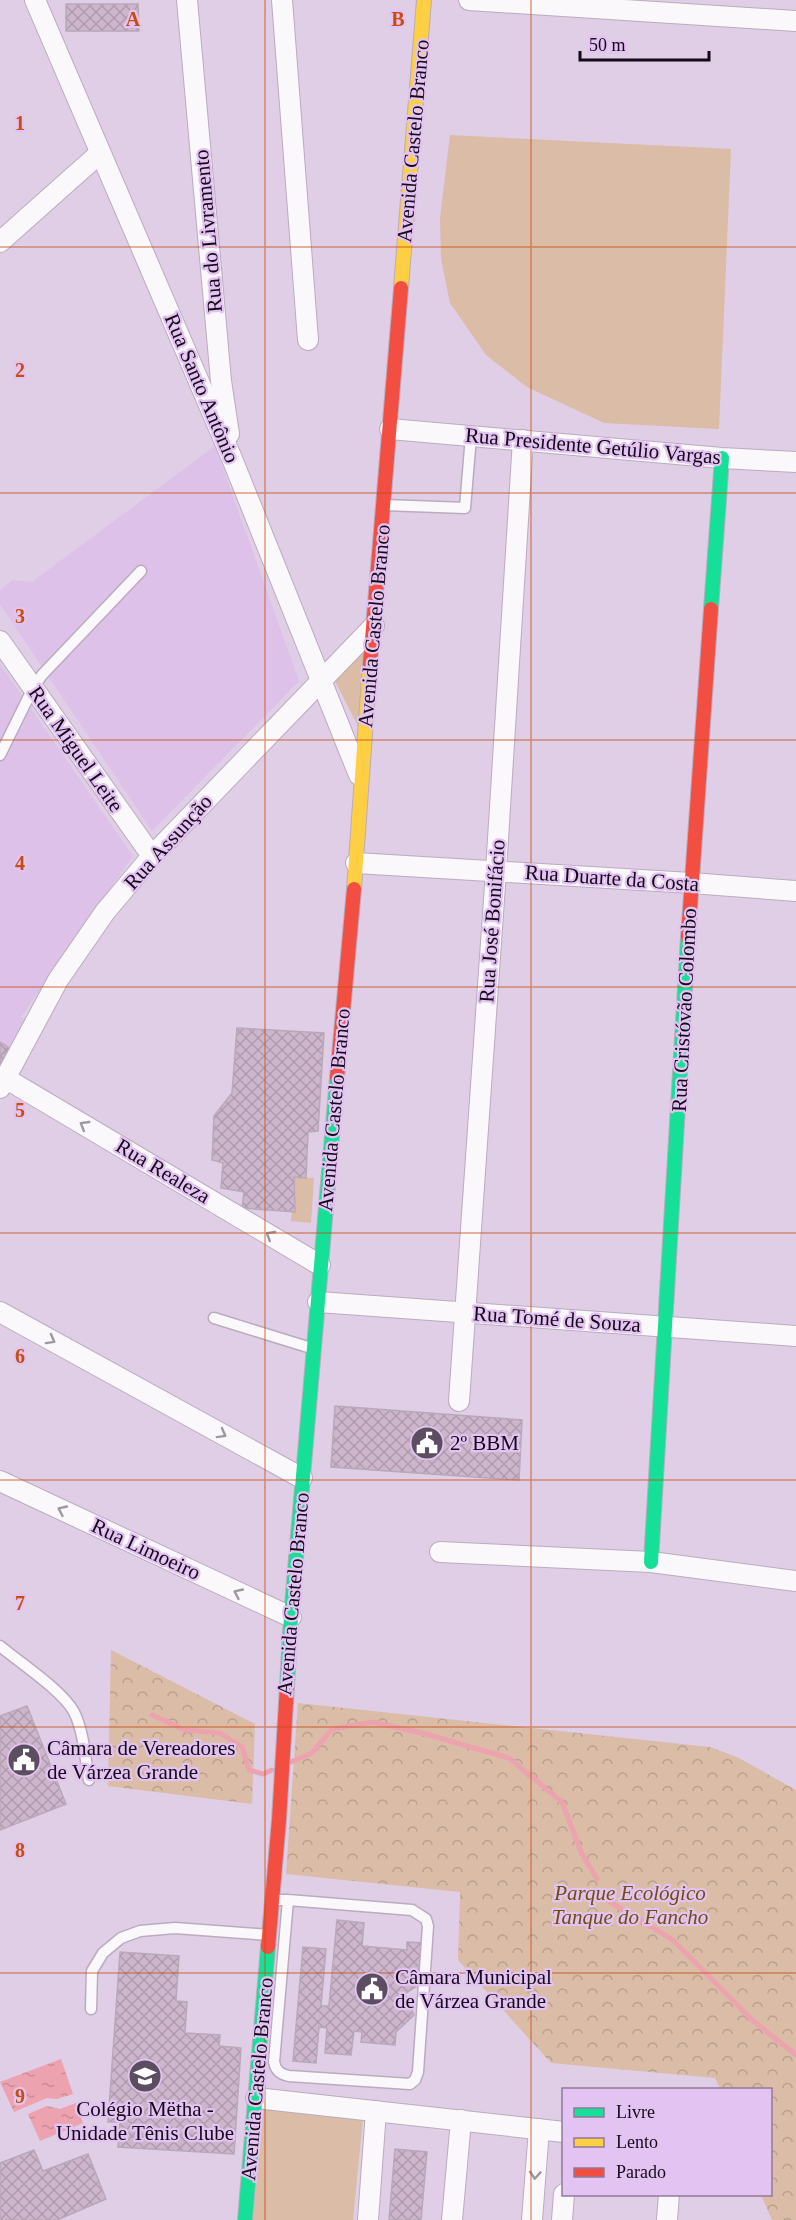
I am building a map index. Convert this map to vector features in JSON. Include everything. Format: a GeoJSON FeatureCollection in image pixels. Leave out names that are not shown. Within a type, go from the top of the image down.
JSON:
{"type":"FeatureCollection","features":[{"type":"Feature","properties":{"kind":"street","name":"Rua Santo Antônio"},"geometry":{"type":"LineString","coordinates":[[35,0],[233,461],[361,780]]}},
{"type":"Feature","properties":{"kind":"street","name":"Rua do Livramento"},"geometry":{"type":"LineString","coordinates":[[187,0],[221,381],[233,461]]}},
{"type":"Feature","properties":{"kind":"street"},"geometry":{"type":"LineString","coordinates":[[282,0],[308,340]]}},
{"type":"Feature","properties":{"kind":"street","name":"Avenida Castelo Branco"},"geometry":{"type":"LineString","coordinates":[[245,2220],[272,1900],[291,1617],[356,863],[424,0]]}},
{"type":"Feature","properties":{"kind":"street"},"geometry":{"type":"LineString","coordinates":[[470,0],[796,21]]}},
{"type":"Feature","properties":{"kind":"street"},"geometry":{"type":"LineString","coordinates":[[0,242],[100,153]]}},
{"type":"Feature","properties":{"kind":"street","name":"Rua Presidente Getúlio Vargas"},"geometry":{"type":"LineString","coordinates":[[390,429],[722,458],[796,462]]}},
{"type":"Feature","properties":{"kind":"street","name":"Rua José Bonifácio"},"geometry":{"type":"LineString","coordinates":[[459,1401],[523,440]]}},
{"type":"Feature","properties":{"kind":"street","name":"Rua Cristóvão Colombo"},"geometry":{"type":"LineString","coordinates":[[651,1562],[691,883],[722,458]]}},
{"type":"Feature","properties":{"kind":"street","name":"Rua Assunção"},"geometry":{"type":"LineString","coordinates":[[3,1083],[58,980],[105,912],[152,856],[319,680],[374,626]]}},
{"type":"Feature","properties":{"kind":"street","name":"Rua Miguel Leite"},"geometry":{"type":"LineString","coordinates":[[0,641],[152,856]]}},
{"type":"Feature","properties":{"kind":"street","name":"Rua Duarte da Costa"},"geometry":{"type":"LineString","coordinates":[[356,863],[796,891]]}},
{"type":"Feature","properties":{"kind":"street","name":"Rua Realeza"},"geometry":{"type":"LineString","coordinates":[[3,1083],[320,1265]]}},
{"type":"Feature","properties":{"kind":"street","name":"Rua Tomé de Souza"},"geometry":{"type":"LineString","coordinates":[[318,1302],[796,1336]]}},
{"type":"Feature","properties":{"kind":"street"},"geometry":{"type":"LineString","coordinates":[[0,1312],[303,1478]]}},
{"type":"Feature","properties":{"kind":"street","name":"Rua Limoeiro"},"geometry":{"type":"LineString","coordinates":[[0,1481],[291,1617]]}},
{"type":"Feature","properties":{"kind":"street"},"geometry":{"type":"LineString","coordinates":[[440,1552],[651,1562],[796,1581]]}},
{"type":"Feature","properties":{"kind":"street"},"geometry":{"type":"LineString","coordinates":[[256,2098],[562,2132]]}},
{"type":"Feature","properties":{"kind":"street"},"geometry":{"type":"LineString","coordinates":[[368,2220],[376,2111]]}},
{"type":"Feature","properties":{"kind":"street"},"geometry":{"type":"LineString","coordinates":[[452,2220],[461,2120]]}},
{"type":"Feature","properties":{"kind":"street"},"geometry":{"type":"LineString","coordinates":[[532,2220],[539,2129]]}},
{"type":"Feature","properties":{"kind":"street"},"geometry":{"type":"LineString","coordinates":[[562,2220],[564,2196]]}},
{"type":"Feature","properties":{"kind":"street"},"geometry":{"type":"LineString","coordinates":[[668,2220],[669,2196]]}},
{"type":"Feature","properties":{"kind":"lane"},"geometry":{"type":"LineString","coordinates":[[384,505],[465,508],[471,436]]}},
{"type":"Feature","properties":{"kind":"lane"},"geometry":{"type":"LineString","coordinates":[[0,755],[33,688],[42,675],[141,571]]}},
{"type":"Feature","properties":{"kind":"lane"},"geometry":{"type":"LineString","coordinates":[[214,1318],[314,1349]]}},
{"type":"Feature","properties":{"kind":"lane"},"geometry":{"type":"LineString","coordinates":[[0,1646],[57,1693],[73,1710],[80,1728],[89,1780]]}},
{"type":"Feature","properties":{"kind":"lane"},"geometry":{"type":"LineString","coordinates":[[272,1900],[288,1900],[412,1910],[426,1919],[428,1926],[418,2072],[415,2080],[410,2084],[289,2076],[281,2074],[276,2069],[274,2062],[288,1900]]}},
{"type":"Feature","properties":{"kind":"lane"},"geometry":{"type":"LineString","coordinates":[[91,2009],[92,1971],[103,1953],[121,1938],[140,1931],[175,1928],[269,1935]]}},
{"type":"Feature","properties":{"kind":"shaded area"},"geometry":{"type":"Polygon","coordinates":[[[215,446],[299,681],[152,831],[0,604],[0,590],[13,580],[32,582],[215,446]]]}},
{"type":"Feature","properties":{"kind":"shaded area"},"geometry":{"type":"Polygon","coordinates":[[[0,664],[133,856],[21,1017],[28,1021],[0,1074],[0,664]]]}},
{"type":"Feature","properties":{"kind":"green space"},"geometry":{"type":"Polygon","coordinates":[[[450,135],[731,149],[719,429],[604,423],[527,387],[486,355],[450,303],[441,259],[440,218],[450,135]]]}},
{"type":"Feature","properties":{"kind":"green space"},"geometry":{"type":"Polygon","coordinates":[[[364,650],[359,728],[335,681],[364,650]]]}},
{"type":"Feature","properties":{"kind":"green space"},"geometry":{"type":"Polygon","coordinates":[[[294,1177],[314,1178],[311,1223],[291,1221],[294,1177]]]}},
{"type":"Feature","properties":{"kind":"green space"},"geometry":{"type":"Polygon","coordinates":[[[111,1650],[255,1724],[252,1804],[108,1786],[111,1650]]]}},
{"type":"Feature","properties":{"kind":"green space","name":"Parque Ecológico Tanque do Fancho"},"geometry":{"type":"Polygon","coordinates":[[[298,1703],[710,1747],[737,1757],[796,1790],[796,2220],[772,2220],[761,2196],[772,2196],[772,2088],[720,2088],[715,2078],[551,2063],[458,1960],[460,1892],[286,1874],[298,1703]]]}},
{"type":"Feature","properties":{"kind":"green space"},"geometry":{"type":"Polygon","coordinates":[[[263,2108],[363,2118],[353,2220],[253,2220],[263,2108]]]}},
{"type":"Feature","properties":{"kind":"water"},"geometry":{"type":"Polygon","coordinates":[[[61,2059],[73,2094],[57,2099],[47,2098],[14,2112],[0,2082],[61,2059]]]}},
{"type":"Feature","properties":{"kind":"water"},"geometry":{"type":"Polygon","coordinates":[[[76,2103],[83,2123],[40,2141],[28,2114],[47,2106],[60,2109],[76,2103]]]}},
{"type":"Feature","properties":{"kind":"building"},"geometry":{"type":"Polygon","coordinates":[[[66,4],[138,4],[139,31],[66,31],[66,4]]]}},
{"type":"Feature","properties":{"kind":"building"},"geometry":{"type":"Polygon","coordinates":[[[237,1028],[324,1033],[318,1131],[308,1132],[306,1178],[294,1177],[295,1212],[242,1208],[244,1192],[221,1188],[223,1163],[212,1160],[214,1116],[232,1093],[237,1028]]]}},
{"type":"Feature","properties":{"kind":"building"},"geometry":{"type":"Polygon","coordinates":[[[0,1042],[9,1048],[0,1064],[0,1042]]]}},
{"type":"Feature","properties":{"kind":"building","name":"2º BBM"},"geometry":{"type":"Polygon","coordinates":[[[335,1406],[522,1420],[519,1480],[331,1467],[335,1406]]]}},
{"type":"Feature","properties":{"kind":"building","name":"Câmara de Vereadores de Várzea Grande"},"geometry":{"type":"Polygon","coordinates":[[[27,1706],[66,1804],[0,1830],[0,1716],[27,1706]]]}},
{"type":"Feature","properties":{"kind":"building","name":"Câmara Municipal de Várzea Grande"},"geometry":{"type":"Polygon","coordinates":[[[337,1920],[364,1923],[362,1946],[407,1950],[407,1942],[425,1943],[421,1983],[405,1994],[414,2015],[396,2032],[395,2045],[361,2042],[362,2032],[354,2031],[351,2055],[325,2053],[327,2028],[319,2027],[316,2063],[293,2061],[303,1947],[326,1949],[321,2006],[329,2006],[337,1920]]]}},
{"type":"Feature","properties":{"kind":"building"},"geometry":{"type":"Polygon","coordinates":[[[120,1952],[179,1956],[176,2001],[187,2002],[185,2033],[220,2035],[219,2046],[241,2048],[234,2154],[118,2147],[120,2122],[108,2122],[120,1952]]]}},
{"type":"Feature","properties":{"kind":"building"},"geometry":{"type":"Polygon","coordinates":[[[395,2149],[427,2152],[421,2220],[389,2220],[395,2149]]]}},
{"type":"Feature","properties":{"kind":"building"},"geometry":{"type":"Polygon","coordinates":[[[34,2150],[43,2171],[88,2154],[106,2199],[57,2220],[0,2220],[0,2163],[34,2150]]]}},
{"type":"Feature","properties":{"kind":"waterway"},"geometry":{"type":"LineString","coordinates":[[152,1715],[185,1730],[220,1733],[242,1747],[249,1770],[263,1774],[272,1770]]}},
{"type":"Feature","properties":{"kind":"waterway"},"geometry":{"type":"LineString","coordinates":[[291,1762],[312,1753],[332,1729],[373,1722],[426,1734],[509,1758],[562,1802],[581,1852],[597,1879]]}},
{"type":"Feature","properties":{"kind":"waterway"},"geometry":{"type":"LineString","coordinates":[[610,1902],[673,1940],[751,2019],[796,2055]]}},
{"type":"Feature","properties":{"kind":"traffic: fast"},"geometry":{"type":"LineString","coordinates":[[711,609],[722,458]]}},
{"type":"Feature","properties":{"kind":"traffic: fast"},"geometry":{"type":"LineString","coordinates":[[651,1562],[688,937]]}},
{"type":"Feature","properties":{"kind":"traffic: fast"},"geometry":{"type":"LineString","coordinates":[[287,1686],[337,1078]]}},
{"type":"Feature","properties":{"kind":"traffic: fast"},"geometry":{"type":"LineString","coordinates":[[245,2220],[268,1947]]}},
{"type":"Feature","properties":{"kind":"traffic: slow"},"geometry":{"type":"LineString","coordinates":[[401,288],[424,0]]}},
{"type":"Feature","properties":{"kind":"traffic: slow"},"geometry":{"type":"LineString","coordinates":[[354,889],[370,664]]}},
{"type":"Feature","properties":{"kind":"traffic: jam"},"geometry":{"type":"LineString","coordinates":[[370,664],[401,288]]}},
{"type":"Feature","properties":{"kind":"traffic: jam"},"geometry":{"type":"LineString","coordinates":[[688,937],[711,609]]}},
{"type":"Feature","properties":{"kind":"traffic: jam"},"geometry":{"type":"LineString","coordinates":[[337,1078],[354,889]]}},
{"type":"Feature","properties":{"kind":"traffic: jam"},"geometry":{"type":"LineString","coordinates":[[268,1947],[287,1686]]}},
{"type":"Feature","properties":{"kind":"place","name":"2º BBM"},"geometry":{"type":"Point","coordinates":[427,1443]}},
{"type":"Feature","properties":{"kind":"place","name":"Câmara de Vereadores de Várzea Grande"},"geometry":{"type":"Point","coordinates":[24,1760]}},
{"type":"Feature","properties":{"kind":"place","name":"Câmara Municipal de Várzea Grande"},"geometry":{"type":"Point","coordinates":[372,1989]}},
{"type":"Feature","properties":{"kind":"place","name":"Colégio Mëtha - Unidade Tênis Clube"},"geometry":{"type":"Point","coordinates":[145,2076]}}]}
